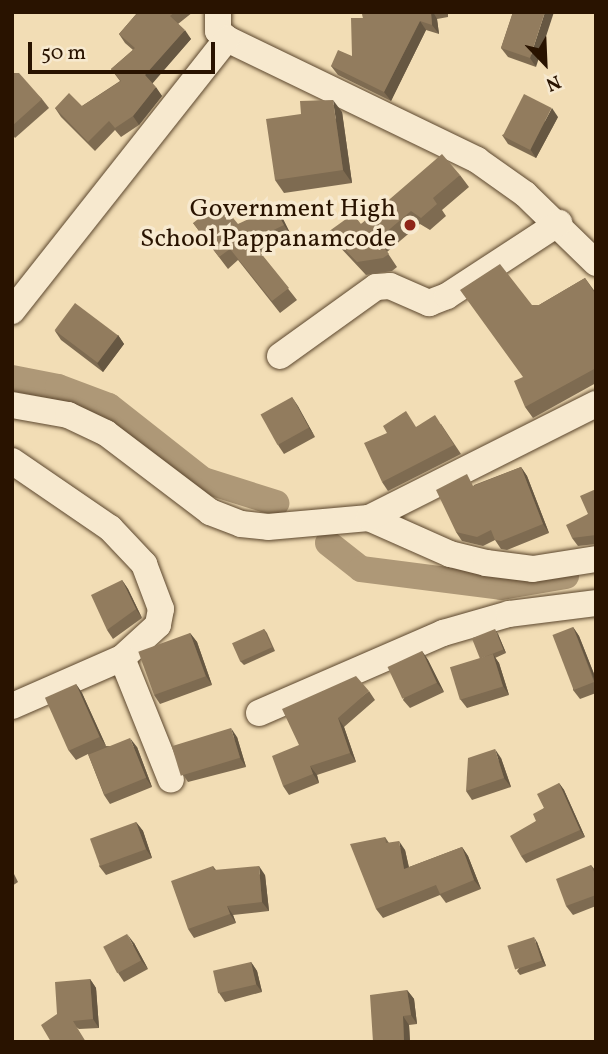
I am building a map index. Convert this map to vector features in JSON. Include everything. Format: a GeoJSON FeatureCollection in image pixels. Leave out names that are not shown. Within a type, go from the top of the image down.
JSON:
{"type":"FeatureCollection","features":[{"type":"Feature","properties":{"kind":"street"},"geometry":{"type":"LineString","coordinates":[[218,12],[218,31],[227,39],[477,160],[559,223],[596,263]]}},
{"type":"Feature","properties":{"kind":"street"},"geometry":{"type":"LineString","coordinates":[[12,311],[227,39]]}},
{"type":"Feature","properties":{"kind":"street"},"geometry":{"type":"LineString","coordinates":[[280,356],[376,287],[390,286],[429,303],[447,296],[559,223]]}},
{"type":"Feature","properties":{"kind":"street"},"geometry":{"type":"LineString","coordinates":[[12,405],[68,415],[106,433],[210,512],[241,524],[268,527],[369,518],[596,404]]}},
{"type":"Feature","properties":{"kind":"street"},"geometry":{"type":"LineString","coordinates":[[12,461],[83,505],[144,564],[161,609],[158,625],[122,658],[12,706]]}},
{"type":"Feature","properties":{"kind":"street"},"geometry":{"type":"LineString","coordinates":[[369,518],[450,554],[486,563],[533,569],[596,559]]}},
{"type":"Feature","properties":{"kind":"street"},"geometry":{"type":"LineString","coordinates":[[259,713],[443,633],[509,614],[596,603]]}},
{"type":"Feature","properties":{"kind":"street"},"geometry":{"type":"LineString","coordinates":[[122,658],[171,780]]}},
{"type":"Feature","properties":{"kind":"building"},"geometry":{"type":"Polygon","coordinates":[[[138,12],[175,12],[170,16],[185,30],[145,75],[156,87],[133,116],[115,128],[109,121],[88,142],[55,108],[69,93],[82,106],[121,81],[111,69],[135,48],[119,34],[138,12]]]}},
{"type":"Feature","properties":{"kind":"building"},"geometry":{"type":"Polygon","coordinates":[[[362,12],[431,12],[432,25],[420,21],[384,92],[331,66],[338,50],[352,56],[351,18],[363,18],[362,12]]]}},
{"type":"Feature","properties":{"kind":"building"},"geometry":{"type":"Polygon","coordinates":[[[513,12],[545,12],[530,58],[501,48],[513,12]]]}},
{"type":"Feature","properties":{"kind":"building"},"geometry":{"type":"Polygon","coordinates":[[[12,73],[19,73],[42,99],[12,126],[12,73]]]}},
{"type":"Feature","properties":{"kind":"building"},"geometry":{"type":"Polygon","coordinates":[[[524,94],[552,108],[530,150],[503,136],[524,94]]]}},
{"type":"Feature","properties":{"kind":"building"},"geometry":{"type":"Polygon","coordinates":[[[333,100],[343,170],[275,180],[266,119],[301,114],[300,101],[333,100]]]}},
{"type":"Feature","properties":{"kind":"building"},"geometry":{"type":"Polygon","coordinates":[[[442,154],[460,175],[433,198],[437,204],[421,218],[411,211],[377,240],[389,254],[383,258],[357,262],[328,232],[353,214],[361,224],[442,154]]]}},
{"type":"Feature","properties":{"kind":"building"},"geometry":{"type":"Polygon","coordinates":[[[220,202],[238,224],[274,207],[284,225],[251,241],[289,288],[272,301],[230,249],[219,257],[193,223],[220,202]]]}},
{"type":"Feature","properties":{"kind":"building"},"geometry":{"type":"Polygon","coordinates":[[[500,264],[532,305],[539,305],[585,278],[596,295],[596,368],[525,407],[514,381],[523,377],[460,290],[500,264]]]}},
{"type":"Feature","properties":{"kind":"building"},"geometry":{"type":"Polygon","coordinates":[[[75,303],[118,335],[98,363],[55,330],[75,303]]]}},
{"type":"Feature","properties":{"kind":"building"},"geometry":{"type":"Polygon","coordinates":[[[292,397],[309,428],[277,445],[261,414],[292,397]]]}},
{"type":"Feature","properties":{"kind":"building"},"geometry":{"type":"Polygon","coordinates":[[[406,411],[416,427],[435,415],[454,445],[382,482],[364,443],[387,433],[383,426],[406,411]]]}},
{"type":"Feature","properties":{"kind":"building"},"geometry":{"type":"Polygon","coordinates":[[[521,467],[543,524],[501,541],[495,540],[491,530],[477,537],[456,532],[436,490],[467,474],[473,486],[521,467]]]}},
{"type":"Feature","properties":{"kind":"building"},"geometry":{"type":"Polygon","coordinates":[[[596,489],[596,535],[572,538],[566,525],[588,514],[580,496],[596,489]]]}},
{"type":"Feature","properties":{"kind":"building"},"geometry":{"type":"Polygon","coordinates":[[[122,580],[136,609],[107,630],[91,595],[122,580]]]}},
{"type":"Feature","properties":{"kind":"building"},"geometry":{"type":"Polygon","coordinates":[[[573,627],[594,682],[574,690],[552,635],[573,627]]]}},
{"type":"Feature","properties":{"kind":"building"},"geometry":{"type":"Polygon","coordinates":[[[264,629],[272,647],[240,662],[232,643],[264,629]]]}},
{"type":"Feature","properties":{"kind":"building"},"geometry":{"type":"Polygon","coordinates":[[[495,629],[503,649],[480,659],[472,638],[495,629]]]}},
{"type":"Feature","properties":{"kind":"building"},"geometry":{"type":"Polygon","coordinates":[[[190,633],[206,676],[154,695],[138,652],[190,633]]]}},
{"type":"Feature","properties":{"kind":"building"},"geometry":{"type":"Polygon","coordinates":[[[422,651],[437,683],[402,699],[388,667],[422,651]]]}},
{"type":"Feature","properties":{"kind":"building"},"geometry":{"type":"Polygon","coordinates":[[[493,654],[503,687],[460,700],[450,667],[493,654]]]}},
{"type":"Feature","properties":{"kind":"building"},"geometry":{"type":"Polygon","coordinates":[[[356,676],[369,691],[338,718],[350,753],[310,766],[313,774],[283,786],[272,756],[299,745],[282,709],[356,676]]]}},
{"type":"Feature","properties":{"kind":"building"},"geometry":{"type":"Polygon","coordinates":[[[76,684],[100,737],[69,751],[45,698],[76,684]]]}},
{"type":"Feature","properties":{"kind":"building"},"geometry":{"type":"Polygon","coordinates":[[[231,728],[240,758],[181,776],[172,746],[231,728]]]}},
{"type":"Feature","properties":{"kind":"building"},"geometry":{"type":"Polygon","coordinates":[[[130,738],[146,778],[104,795],[88,755],[130,738]]]}},
{"type":"Feature","properties":{"kind":"building"},"geometry":{"type":"Polygon","coordinates":[[[495,749],[504,778],[466,791],[468,758],[495,749]]]}},
{"type":"Feature","properties":{"kind":"building"},"geometry":{"type":"Polygon","coordinates":[[[559,783],[580,830],[521,856],[510,836],[536,821],[533,814],[544,808],[537,794],[559,783]]]}},
{"type":"Feature","properties":{"kind":"building"},"geometry":{"type":"Polygon","coordinates":[[[136,822],[146,849],[100,866],[90,839],[136,822]]]}},
{"type":"Feature","properties":{"kind":"building"},"geometry":{"type":"Polygon","coordinates":[[[385,837],[386,843],[399,841],[404,869],[462,847],[474,880],[440,894],[436,885],[376,909],[350,844],[385,837]]]}},
{"type":"Feature","properties":{"kind":"building"},"geometry":{"type":"Polygon","coordinates":[[[591,865],[596,876],[596,895],[566,906],[556,879],[591,865]]]}},
{"type":"Feature","properties":{"kind":"building"},"geometry":{"type":"Polygon","coordinates":[[[213,866],[214,870],[259,866],[262,902],[227,906],[230,914],[188,929],[171,881],[213,866]]]}},
{"type":"Feature","properties":{"kind":"building"},"geometry":{"type":"Polygon","coordinates":[[[127,934],[141,960],[117,973],[103,947],[127,934]]]}},
{"type":"Feature","properties":{"kind":"building"},"geometry":{"type":"Polygon","coordinates":[[[534,937],[542,961],[515,969],[507,946],[534,937]]]}},
{"type":"Feature","properties":{"kind":"building"},"geometry":{"type":"Polygon","coordinates":[[[251,962],[256,984],[218,993],[213,971],[251,962]]]}},
{"type":"Feature","properties":{"kind":"building"},"geometry":{"type":"Polygon","coordinates":[[[90,979],[93,1019],[73,1021],[86,1042],[51,1042],[41,1025],[57,1014],[55,982],[90,979]]]}},
{"type":"Feature","properties":{"kind":"building"},"geometry":{"type":"Polygon","coordinates":[[[407,990],[411,1015],[403,1016],[404,1042],[373,1042],[370,995],[407,990]]]}},
{"type":"Feature","properties":{"kind":"waterway"},"geometry":{"type":"LineString","coordinates":[[12,378],[58,387],[109,406],[203,480],[276,503]]}},
{"type":"Feature","properties":{"kind":"waterway"},"geometry":{"type":"LineString","coordinates":[[328,543],[361,569],[501,587],[566,576]]}},
{"type":"Feature","properties":{"kind":"place","name":"Government High School Pappanamcode"},"geometry":{"type":"Point","coordinates":[410,225]}}]}
